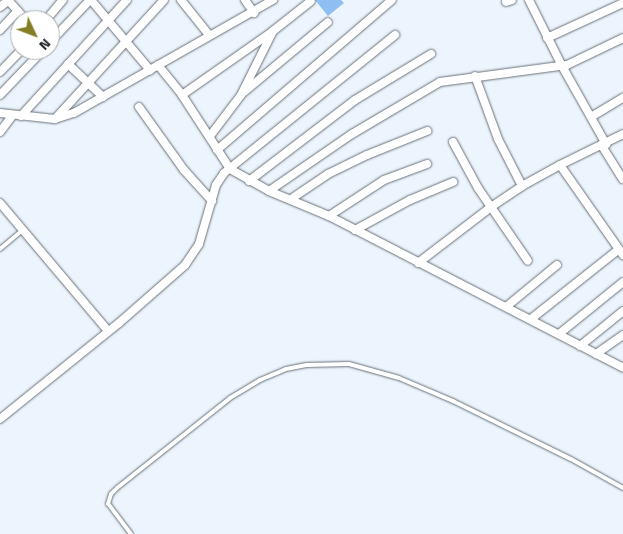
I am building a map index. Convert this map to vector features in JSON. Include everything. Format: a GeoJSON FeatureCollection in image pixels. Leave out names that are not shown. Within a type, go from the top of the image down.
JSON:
{"type":"FeatureCollection","features":[{"type":"Feature","properties":{"kind":"street"},"geometry":{"type":"LineString","coordinates":[[0,7],[8,0],[17,10]]}},
{"type":"Feature","properties":{"kind":"street"},"geometry":{"type":"LineString","coordinates":[[54,10],[63,0]]}},
{"type":"Feature","properties":{"kind":"street"},"geometry":{"type":"LineString","coordinates":[[60,32],[90,0],[150,70]]}},
{"type":"Feature","properties":{"kind":"street"},"geometry":{"type":"LineString","coordinates":[[21,116],[127,0]]}},
{"type":"Feature","properties":{"kind":"street"},"geometry":{"type":"LineString","coordinates":[[55,119],[164,0]]}},
{"type":"Feature","properties":{"kind":"street"},"geometry":{"type":"LineString","coordinates":[[181,0],[209,35]]}},
{"type":"Feature","properties":{"kind":"street"},"geometry":{"type":"LineString","coordinates":[[245,0],[254,13]]}},
{"type":"Feature","properties":{"kind":"street"},"geometry":{"type":"LineString","coordinates":[[0,113],[12,116],[55,119],[74,113],[209,35],[254,13],[273,0]]}},
{"type":"Feature","properties":{"kind":"street"},"geometry":{"type":"LineString","coordinates":[[218,150],[392,0]]}},
{"type":"Feature","properties":{"kind":"street"},"geometry":{"type":"LineString","coordinates":[[528,0],[623,179]]}},
{"type":"Feature","properties":{"kind":"street"},"geometry":{"type":"LineString","coordinates":[[182,95],[273,31],[311,1]]}},
{"type":"Feature","properties":{"kind":"street"},"geometry":{"type":"LineString","coordinates":[[547,38],[623,3]]}},
{"type":"Feature","properties":{"kind":"street"},"geometry":{"type":"LineString","coordinates":[[0,30],[10,19]]}},
{"type":"Feature","properties":{"kind":"street"},"geometry":{"type":"LineString","coordinates":[[241,95],[328,22]]}},
{"type":"Feature","properties":{"kind":"street"},"geometry":{"type":"LineString","coordinates":[[210,136],[241,95],[273,31]]}},
{"type":"Feature","properties":{"kind":"street"},"geometry":{"type":"LineString","coordinates":[[0,419],[162,286],[190,259],[199,244],[216,185],[224,173],[395,35]]}},
{"type":"Feature","properties":{"kind":"street"},"geometry":{"type":"LineString","coordinates":[[269,191],[352,134],[431,86],[446,80],[562,66],[623,38]]}},
{"type":"Feature","properties":{"kind":"street"},"geometry":{"type":"LineString","coordinates":[[249,181],[355,100],[431,54]]}},
{"type":"Feature","properties":{"kind":"street"},"geometry":{"type":"LineString","coordinates":[[0,72],[11,60]]}},
{"type":"Feature","properties":{"kind":"street"},"geometry":{"type":"LineString","coordinates":[[0,96],[34,60]]}},
{"type":"Feature","properties":{"kind":"street"},"geometry":{"type":"LineString","coordinates":[[68,64],[103,97]]}},
{"type":"Feature","properties":{"kind":"street"},"geometry":{"type":"LineString","coordinates":[[158,65],[182,95],[230,170],[269,191],[329,216],[623,368]]}},
{"type":"Feature","properties":{"kind":"street"},"geometry":{"type":"LineString","coordinates":[[476,76],[498,139],[522,186]]}},
{"type":"Feature","properties":{"kind":"street"},"geometry":{"type":"LineString","coordinates":[[591,117],[623,98]]}},
{"type":"Feature","properties":{"kind":"street"},"geometry":{"type":"LineString","coordinates":[[139,107],[184,170],[212,201]]}},
{"type":"Feature","properties":{"kind":"street"},"geometry":{"type":"LineString","coordinates":[[0,132],[12,116]]}},
{"type":"Feature","properties":{"kind":"street"},"geometry":{"type":"LineString","coordinates":[[291,199],[328,174],[367,155],[427,131]]}},
{"type":"Feature","properties":{"kind":"street"},"geometry":{"type":"LineString","coordinates":[[418,263],[491,207],[522,186],[623,134]]}},
{"type":"Feature","properties":{"kind":"street"},"geometry":{"type":"LineString","coordinates":[[453,142],[491,207],[528,261]]}},
{"type":"Feature","properties":{"kind":"street"},"geometry":{"type":"LineString","coordinates":[[329,216],[384,180],[427,164]]}},
{"type":"Feature","properties":{"kind":"street"},"geometry":{"type":"LineString","coordinates":[[531,320],[621,252],[560,165]]}},
{"type":"Feature","properties":{"kind":"street"},"geometry":{"type":"LineString","coordinates":[[355,230],[410,200],[453,182]]}},
{"type":"Feature","properties":{"kind":"street"},"geometry":{"type":"LineString","coordinates":[[0,203],[108,331]]}},
{"type":"Feature","properties":{"kind":"street"},"geometry":{"type":"LineString","coordinates":[[506,307],[557,265]]}},
{"type":"Feature","properties":{"kind":"street"},"geometry":{"type":"LineString","coordinates":[[558,334],[623,282]]}},
{"type":"Feature","properties":{"kind":"street"},"geometry":{"type":"LineString","coordinates":[[580,346],[623,311]]}},
{"type":"Feature","properties":{"kind":"street"},"geometry":{"type":"LineString","coordinates":[[596,354],[623,335]]}},
{"type":"Feature","properties":{"kind":"lane"},"geometry":{"type":"LineString","coordinates":[[0,248],[23,230]]}},
{"type":"Feature","properties":{"kind":"lane"},"geometry":{"type":"LineString","coordinates":[[131,534],[108,504],[111,494],[117,488],[230,398],[260,380],[286,370],[307,365],[349,364],[399,378],[461,405],[623,488]]}},
{"type":"Feature","properties":{"kind":"building"},"geometry":{"type":"Polygon","coordinates":[[[315,0],[341,0],[344,3],[328,16],[315,0]]]}}]}
